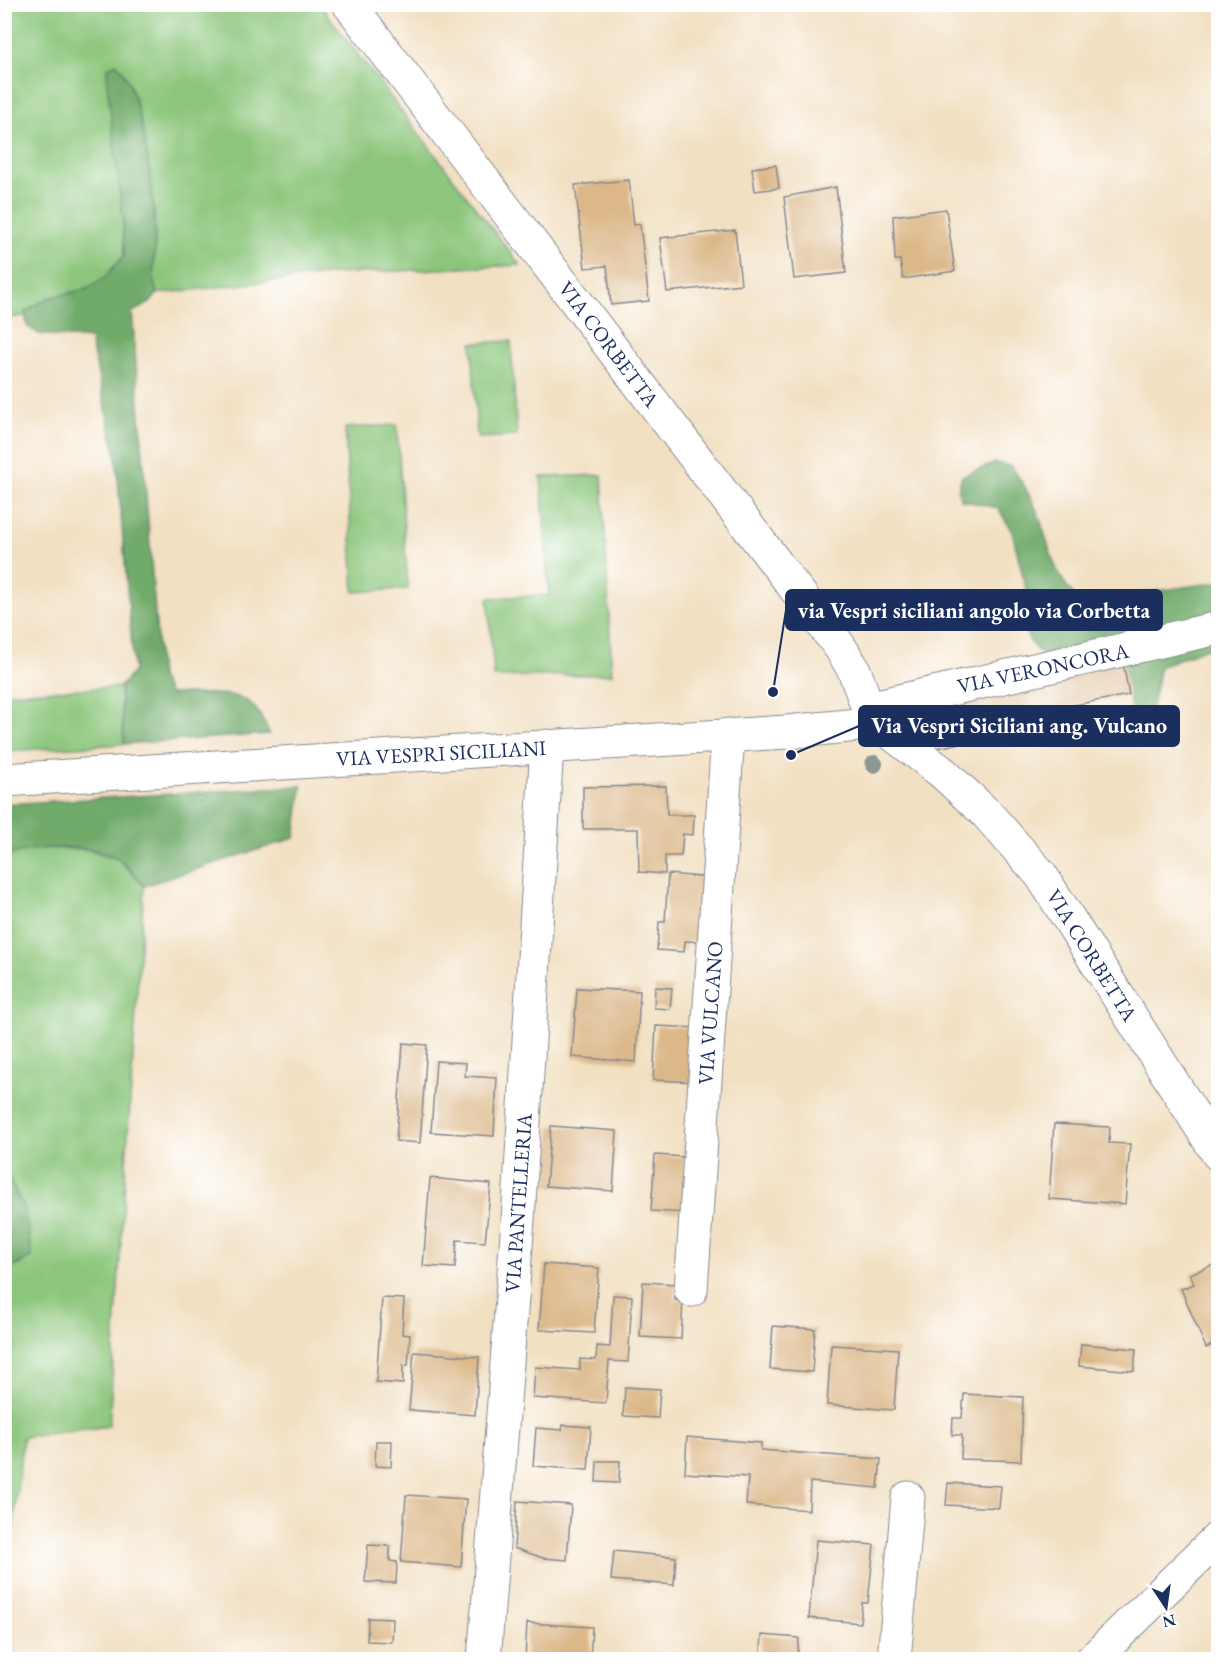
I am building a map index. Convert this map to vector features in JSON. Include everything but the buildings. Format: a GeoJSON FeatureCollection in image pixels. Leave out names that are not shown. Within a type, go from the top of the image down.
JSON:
{"type":"FeatureCollection","features":[{"type":"Feature","properties":{"kind":"street","name":"VIA CORBETTA"},"geometry":{"type":"LineString","coordinates":[[349,4],[840,647],[854,670],[869,706],[987,814],[1041,875],[1218,1154]]}},
{"type":"Feature","properties":{"kind":"street","name":"VIA VERONCORA"},"geometry":{"type":"LineString","coordinates":[[869,706],[1218,628]]}},
{"type":"Feature","properties":{"kind":"street","name":"VIA VESPRI SICILIANI"},"geometry":{"type":"LineString","coordinates":[[4,780],[728,735],[869,706]]}},
{"type":"Feature","properties":{"kind":"street","name":"VIA VULCANO"},"geometry":{"type":"LineString","coordinates":[[691,1290],[728,735]]}},
{"type":"Feature","properties":{"kind":"street","name":"VIA PANTELLERIA"},"geometry":{"type":"LineString","coordinates":[[484,1659],[518,1220],[547,746]]}},
{"type":"Feature","properties":{"kind":"street"},"geometry":{"type":"LineString","coordinates":[[894,1659],[908,1498]]}},
{"type":"Feature","properties":{"kind":"street"},"geometry":{"type":"LineString","coordinates":[[1092,1659],[1218,1538]]}},
{"type":"Feature","properties":{"kind":"green space"},"geometry":{"type":"Polygon","coordinates":[[[4,5],[320,5],[520,265],[333,274],[157,294],[152,280],[155,236],[123,220],[124,256],[104,278],[87,289],[48,298],[25,312],[25,316],[7,318],[4,5]]]}},
{"type":"Feature","properties":{"kind":"green space"},"geometry":{"type":"Polygon","coordinates":[[[116,63],[125,75],[140,118],[154,218],[154,272],[157,294],[150,303],[132,312],[160,677],[169,694],[218,694],[245,700],[257,710],[270,734],[124,744],[120,687],[134,671],[116,455],[90,339],[39,334],[27,326],[25,312],[48,298],[87,289],[104,278],[124,256],[123,220],[107,85],[107,69],[116,63]]]}},
{"type":"Feature","properties":{"kind":"green space"},"geometry":{"type":"Polygon","coordinates":[[[511,341],[517,436],[477,438],[472,343],[511,341]]]}},
{"type":"Feature","properties":{"kind":"green space"},"geometry":{"type":"Polygon","coordinates":[[[397,425],[408,589],[354,592],[345,428],[397,425]]]}},
{"type":"Feature","properties":{"kind":"green space"},"geometry":{"type":"Polygon","coordinates":[[[995,463],[1011,466],[1029,494],[1057,569],[1078,599],[1116,597],[1218,582],[1218,644],[1160,666],[1151,712],[1132,713],[1123,663],[1055,659],[1033,646],[1024,628],[1017,604],[1028,597],[1012,531],[998,508],[961,500],[958,491],[962,476],[995,463]]]}},
{"type":"Feature","properties":{"kind":"green space"},"geometry":{"type":"Polygon","coordinates":[[[602,475],[612,674],[494,677],[488,598],[549,595],[541,477],[602,475]]]}},
{"type":"Feature","properties":{"kind":"green space"},"geometry":{"type":"Polygon","coordinates":[[[120,687],[124,744],[5,751],[4,693],[120,687]]]}},
{"type":"Feature","properties":{"kind":"green space"},"geometry":{"type":"Polygon","coordinates":[[[302,786],[295,838],[144,886],[122,861],[106,853],[62,847],[31,850],[5,856],[5,804],[302,786]]]}},
{"type":"Feature","properties":{"kind":"green space"},"geometry":{"type":"Polygon","coordinates":[[[34,848],[87,849],[118,859],[144,886],[109,1426],[23,1437],[5,1598],[4,1336],[9,1270],[32,1256],[25,1211],[5,1170],[5,856],[34,848]]]}},
{"type":"Feature","properties":{"kind":"green space"},"geometry":{"type":"Polygon","coordinates":[[[5,1170],[25,1211],[32,1256],[9,1270],[5,1336],[5,1170]]]}},
{"type":"Feature","properties":{"kind":"place","name":"via Vespri siciliani angolo via Corbetta"},"geometry":{"type":"Point","coordinates":[773,692]}},
{"type":"Feature","properties":{"kind":"place","name":"Via Vespri Siciliani ang. Vulcano"},"geometry":{"type":"Point","coordinates":[791,755]}}]}
